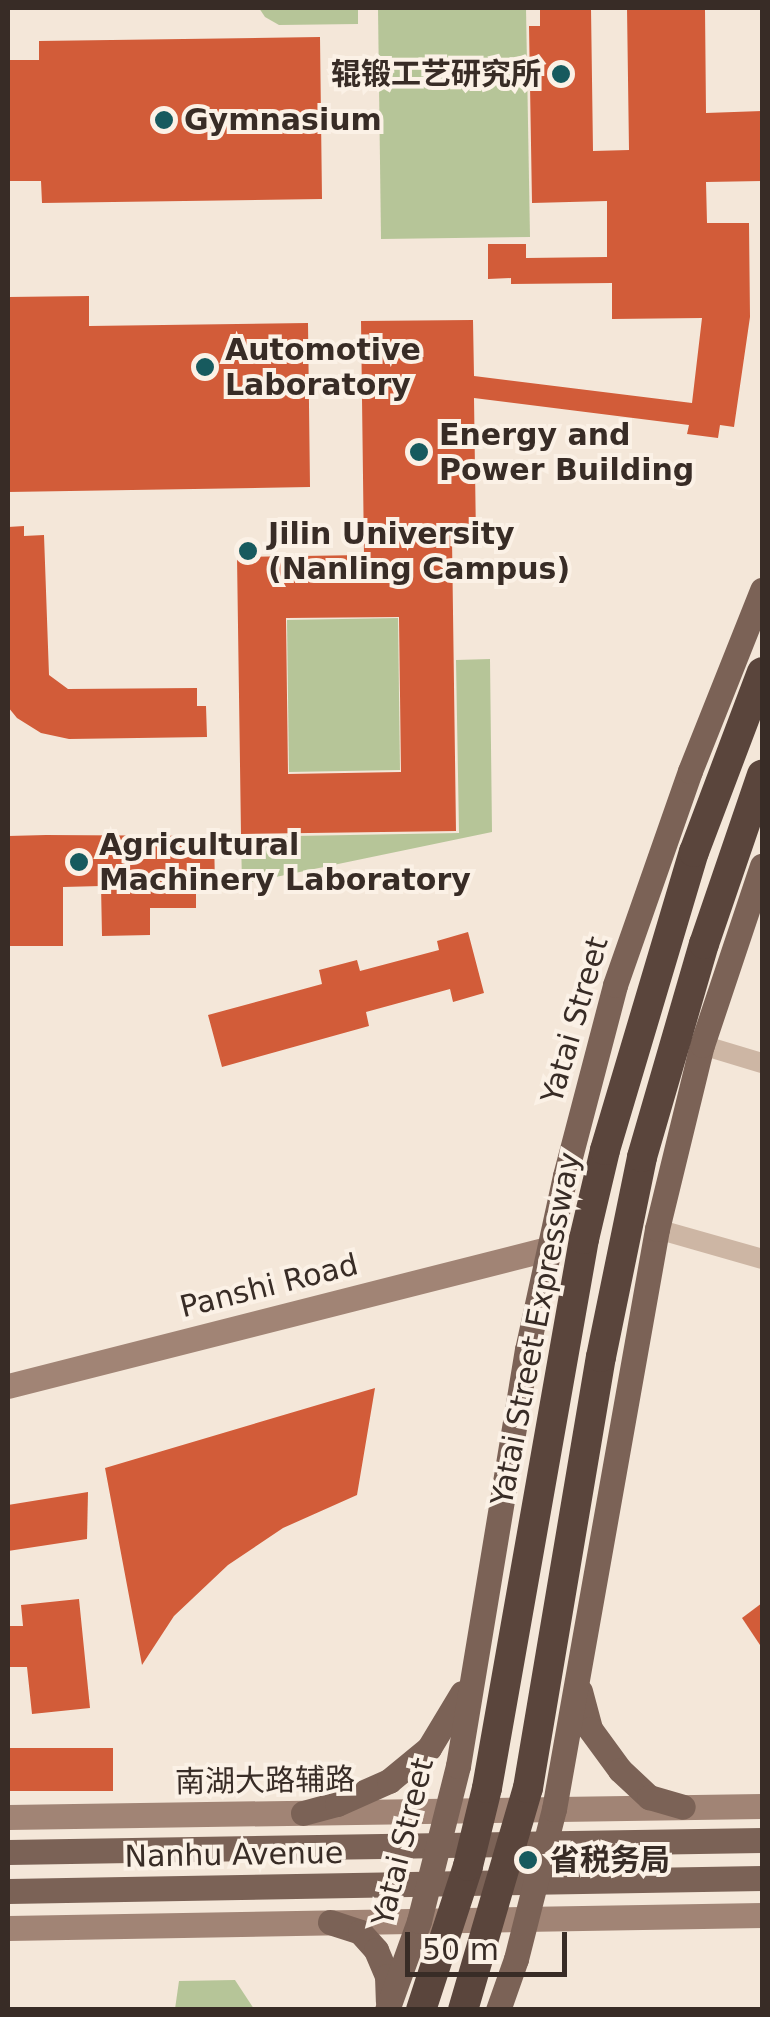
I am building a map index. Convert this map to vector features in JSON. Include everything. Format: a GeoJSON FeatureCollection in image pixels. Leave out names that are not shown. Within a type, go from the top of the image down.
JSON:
{"type":"FeatureCollection","features":[{"type":"Feature","properties":{"kind":"highway","name":"Yatai Street Expressway"},"geometry":{"type":"LineString","coordinates":[[422,2010],[468,1866],[487,1788],[570,1313],[605,1150],[672,918],[762,672]]}},
{"type":"Feature","properties":{"kind":"highway"},"geometry":{"type":"LineString","coordinates":[[463,2010],[528,1788],[601,1357],[642,1157],[704,944],[762,775]]}},
{"type":"Feature","properties":{"kind":"main road","name":"Yatai Street"},"geometry":{"type":"LineString","coordinates":[[387,2009],[419,1921],[448,1810],[547,1250],[616,985],[690,771],[762,590]]}},
{"type":"Feature","properties":{"kind":"main road"},"geometry":{"type":"LineString","coordinates":[[498,2010],[528,1919],[554,1809],[657,1229],[702,1045],[762,866]]}},
{"type":"Feature","properties":{"kind":"main road"},"geometry":{"type":"LineString","coordinates":[[303,1813],[365,1793],[410,1765],[445,1726],[475,1666]]}},
{"type":"Feature","properties":{"kind":"main road"},"geometry":{"type":"LineString","coordinates":[[578,1682],[590,1729],[620,1770],[649,1797],[683,1807]]}},
{"type":"Feature","properties":{"kind":"main road","name":"Nanhu Avenue"},"geometry":{"type":"LineString","coordinates":[[8,1852],[762,1840]]}},
{"type":"Feature","properties":{"kind":"main road","name":"Nanhu Avenue"},"geometry":{"type":"LineString","coordinates":[[8,1891],[762,1878]]}},
{"type":"Feature","properties":{"kind":"main road"},"geometry":{"type":"LineString","coordinates":[[330,1922],[360,1932],[376,1950],[387,1976],[387,2009]]}},
{"type":"Feature","properties":{"kind":"street"},"geometry":{"type":"LineString","coordinates":[[702,1045],[762,1064]]}},
{"type":"Feature","properties":{"kind":"street"},"geometry":{"type":"LineString","coordinates":[[657,1229],[762,1259]]}},
{"type":"Feature","properties":{"kind":"street","name":"Panshi Road"},"geometry":{"type":"LineString","coordinates":[[8,1386],[547,1250]]}},
{"type":"Feature","properties":{"kind":"street","name":"南湖大路辅路"},"geometry":{"type":"LineString","coordinates":[[8,1817],[762,1806]]}},
{"type":"Feature","properties":{"kind":"street"},"geometry":{"type":"LineString","coordinates":[[8,1928],[762,1915]]}},
{"type":"Feature","properties":{"kind":"green space"},"geometry":{"type":"Polygon","coordinates":[[[259,8],[358,8],[358,24],[279,25],[259,8]]]}},
{"type":"Feature","properties":{"kind":"green space"},"geometry":{"type":"Polygon","coordinates":[[[378,8],[526,8],[530,237],[381,239],[378,8]]]}},
{"type":"Feature","properties":{"kind":"green space"},"geometry":{"type":"Polygon","coordinates":[[[398,618],[400,770],[289,772],[287,620],[398,618]]]}},
{"type":"Feature","properties":{"kind":"green space"},"geometry":{"type":"Polygon","coordinates":[[[490,659],[492,832],[242,884],[241,837],[459,833],[456,660],[490,659]]]}},
{"type":"Feature","properties":{"kind":"green space"},"geometry":{"type":"Polygon","coordinates":[[[235,1980],[254,2009],[175,2009],[179,1981],[235,1980]]]}},
{"type":"Feature","properties":{"kind":"building"},"geometry":{"type":"Polygon","coordinates":[[[540,8],[591,8],[593,151],[629,150],[627,8],[705,8],[706,113],[762,111],[762,181],[706,182],[707,223],[749,223],[750,317],[734,427],[720,425],[718,438],[687,434],[689,425],[474,398],[476,539],[452,539],[456,831],[241,834],[237,557],[364,555],[361,321],[473,320],[474,376],[692,403],[702,318],[612,319],[612,283],[511,284],[511,278],[488,279],[488,244],[526,244],[526,258],[607,257],[607,201],[532,203],[529,26],[540,26],[540,8]],[[399,617],[286,618],[288,774],[401,772],[399,617]]]}},
{"type":"Feature","properties":{"kind":"building","name":"Gymnasium"},"geometry":{"type":"Polygon","coordinates":[[[320,37],[322,199],[42,203],[41,181],[8,181],[8,60],[39,60],[39,41],[320,37]]]}},
{"type":"Feature","properties":{"kind":"building","name":"Automotive Laboratory"},"geometry":{"type":"Polygon","coordinates":[[[89,296],[89,326],[308,323],[310,487],[8,492],[8,297],[89,296]]]}},
{"type":"Feature","properties":{"kind":"building"},"geometry":{"type":"Polygon","coordinates":[[[24,526],[24,536],[44,535],[49,675],[68,689],[197,688],[197,706],[206,706],[207,737],[69,739],[41,733],[17,718],[8,707],[8,527],[24,526]]]}},
{"type":"Feature","properties":{"kind":"building"},"geometry":{"type":"Polygon","coordinates":[[[8,836],[214,836],[215,886],[196,886],[196,908],[150,908],[150,935],[102,936],[101,886],[63,887],[63,946],[8,946],[8,836]]]}},
{"type":"Feature","properties":{"kind":"building"},"geometry":{"type":"Polygon","coordinates":[[[468,932],[484,993],[453,1002],[450,989],[366,1012],[369,1026],[222,1067],[208,1015],[322,984],[319,970],[357,960],[360,971],[439,950],[437,941],[468,932]]]}},
{"type":"Feature","properties":{"kind":"building"},"geometry":{"type":"Polygon","coordinates":[[[375,1388],[357,1495],[283,1528],[228,1565],[174,1616],[142,1665],[105,1468],[375,1388]]]}},
{"type":"Feature","properties":{"kind":"building"},"geometry":{"type":"Polygon","coordinates":[[[88,1492],[87,1539],[8,1551],[8,1505],[88,1492]]]}},
{"type":"Feature","properties":{"kind":"building"},"geometry":{"type":"Polygon","coordinates":[[[79,1599],[90,1708],[32,1714],[27,1667],[8,1667],[8,1626],[23,1626],[21,1605],[79,1599]]]}},
{"type":"Feature","properties":{"kind":"building"},"geometry":{"type":"Polygon","coordinates":[[[762,1603],[762,1648],[742,1618],[762,1603]]]}},
{"type":"Feature","properties":{"kind":"building"},"geometry":{"type":"Polygon","coordinates":[[[8,1748],[113,1748],[113,1791],[8,1791],[8,1748]]]}},
{"type":"Feature","properties":{"kind":"place","name":"辊锻工艺研究所"},"geometry":{"type":"Point","coordinates":[561,74]}},
{"type":"Feature","properties":{"kind":"place","name":"Gymnasium"},"geometry":{"type":"Point","coordinates":[164,120]}},
{"type":"Feature","properties":{"kind":"place","name":"Automotive Laboratory"},"geometry":{"type":"Point","coordinates":[205,367]}},
{"type":"Feature","properties":{"kind":"place","name":"Energy and Power Building"},"geometry":{"type":"Point","coordinates":[419,452]}},
{"type":"Feature","properties":{"kind":"place","name":"Jilin University (Nanling Campus)"},"geometry":{"type":"Point","coordinates":[248,551]}},
{"type":"Feature","properties":{"kind":"place","name":"Agricultural Machinery Laboratory"},"geometry":{"type":"Point","coordinates":[79,862]}},
{"type":"Feature","properties":{"kind":"place","name":"省税务局"},"geometry":{"type":"Point","coordinates":[528,1860]}}]}
